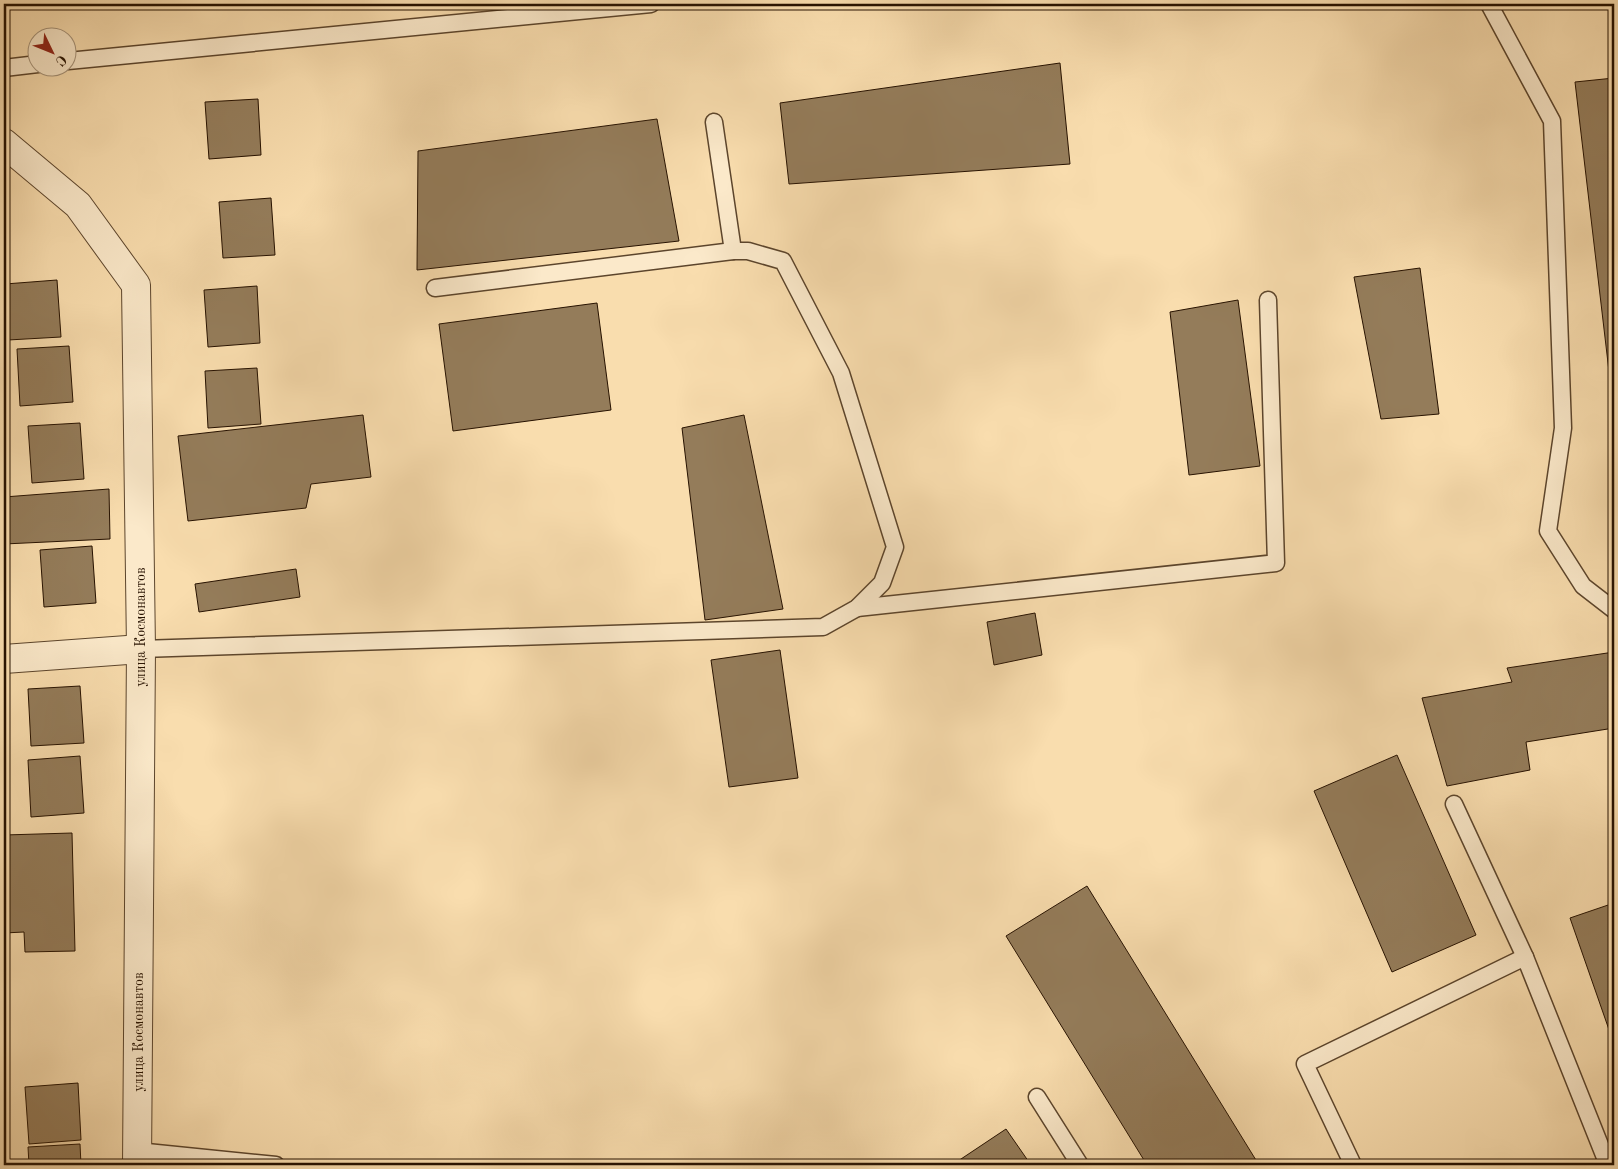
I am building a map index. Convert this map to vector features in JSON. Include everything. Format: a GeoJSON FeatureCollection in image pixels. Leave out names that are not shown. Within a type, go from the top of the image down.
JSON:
{"type":"FeatureCollection","features":[{"type":"Feature","properties":{"kind":"street","name":"улица Космонавтов"},"geometry":{"type":"LineString","coordinates":[[4,143],[78,205],[136,284],[141,649],[137,1158]]}},
{"type":"Feature","properties":{"kind":"street"},"geometry":{"type":"LineString","coordinates":[[4,659],[141,649]]}},
{"type":"Feature","properties":{"kind":"lane"},"geometry":{"type":"LineString","coordinates":[[78,61],[652,4]]}},
{"type":"Feature","properties":{"kind":"lane"},"geometry":{"type":"LineString","coordinates":[[1489,4],[1552,121],[1563,428],[1548,531],[1583,586],[1614,610]]}},
{"type":"Feature","properties":{"kind":"lane"},"geometry":{"type":"LineString","coordinates":[[4,68],[28,65]]}},
{"type":"Feature","properties":{"kind":"lane"},"geometry":{"type":"LineString","coordinates":[[714,122],[733,251]]}},
{"type":"Feature","properties":{"kind":"lane"},"geometry":{"type":"LineString","coordinates":[[141,649],[823,628],[857,608],[882,583],[895,547],[841,373],[783,260],[748,251],[733,251],[435,288]]}},
{"type":"Feature","properties":{"kind":"lane"},"geometry":{"type":"LineString","coordinates":[[857,608],[1276,563],[1268,300]]}},
{"type":"Feature","properties":{"kind":"lane"},"geometry":{"type":"LineString","coordinates":[[1454,804],[1526,957],[1608,1165]]}},
{"type":"Feature","properties":{"kind":"lane"},"geometry":{"type":"LineString","coordinates":[[1352,1165],[1304,1064],[1526,957]]}},
{"type":"Feature","properties":{"kind":"lane"},"geometry":{"type":"LineString","coordinates":[[1038,1097],[1080,1165]]}},
{"type":"Feature","properties":{"kind":"lane"},"geometry":{"type":"LineString","coordinates":[[137,1158],[276,1165]]}},
{"type":"Feature","properties":{"kind":"building"},"geometry":{"type":"Polygon","coordinates":[[[1060,63],[1070,164],[789,184],[780,103],[1060,63]]]}},
{"type":"Feature","properties":{"kind":"building"},"geometry":{"type":"Polygon","coordinates":[[[1614,78],[1614,379],[1610,380],[1575,82],[1614,78]]]}},
{"type":"Feature","properties":{"kind":"building"},"geometry":{"type":"Polygon","coordinates":[[[258,99],[261,155],[209,159],[205,102],[258,99]]]}},
{"type":"Feature","properties":{"kind":"building"},"geometry":{"type":"Polygon","coordinates":[[[657,119],[679,241],[417,270],[418,151],[657,119]]]}},
{"type":"Feature","properties":{"kind":"building"},"geometry":{"type":"Polygon","coordinates":[[[271,198],[275,255],[223,258],[219,202],[271,198]]]}},
{"type":"Feature","properties":{"kind":"building"},"geometry":{"type":"Polygon","coordinates":[[[1420,268],[1439,414],[1381,419],[1354,277],[1420,268]]]}},
{"type":"Feature","properties":{"kind":"building"},"geometry":{"type":"Polygon","coordinates":[[[57,280],[61,337],[8,340],[5,284],[57,280]]]}},
{"type":"Feature","properties":{"kind":"building"},"geometry":{"type":"Polygon","coordinates":[[[257,286],[260,343],[208,347],[204,290],[257,286]]]}},
{"type":"Feature","properties":{"kind":"building"},"geometry":{"type":"Polygon","coordinates":[[[1238,300],[1260,466],[1189,475],[1170,312],[1238,300]]]}},
{"type":"Feature","properties":{"kind":"building"},"geometry":{"type":"Polygon","coordinates":[[[597,303],[611,410],[453,431],[439,324],[597,303]]]}},
{"type":"Feature","properties":{"kind":"building"},"geometry":{"type":"Polygon","coordinates":[[[69,346],[73,402],[20,406],[17,349],[69,346]]]}},
{"type":"Feature","properties":{"kind":"building"},"geometry":{"type":"Polygon","coordinates":[[[257,368],[261,424],[208,428],[205,371],[257,368]]]}},
{"type":"Feature","properties":{"kind":"building"},"geometry":{"type":"Polygon","coordinates":[[[363,415],[371,477],[311,484],[306,508],[188,521],[178,436],[363,415]]]}},
{"type":"Feature","properties":{"kind":"building"},"geometry":{"type":"Polygon","coordinates":[[[744,415],[783,609],[705,620],[682,428],[744,415]]]}},
{"type":"Feature","properties":{"kind":"building"},"geometry":{"type":"Polygon","coordinates":[[[80,423],[84,479],[32,483],[28,426],[80,423]]]}},
{"type":"Feature","properties":{"kind":"building"},"geometry":{"type":"Polygon","coordinates":[[[109,489],[110,539],[4,544],[4,497],[109,489]]]}},
{"type":"Feature","properties":{"kind":"building"},"geometry":{"type":"Polygon","coordinates":[[[92,546],[96,603],[44,607],[40,550],[92,546]]]}},
{"type":"Feature","properties":{"kind":"building"},"geometry":{"type":"Polygon","coordinates":[[[296,569],[300,597],[199,612],[195,584],[296,569]]]}},
{"type":"Feature","properties":{"kind":"building"},"geometry":{"type":"Polygon","coordinates":[[[1035,613],[1042,655],[994,665],[987,622],[1035,613]]]}},
{"type":"Feature","properties":{"kind":"building"},"geometry":{"type":"Polygon","coordinates":[[[780,650],[798,778],[729,787],[711,660],[780,650]]]}},
{"type":"Feature","properties":{"kind":"building"},"geometry":{"type":"Polygon","coordinates":[[[1614,652],[1614,728],[1526,742],[1530,770],[1447,786],[1422,698],[1512,682],[1507,668],[1614,652]]]}},
{"type":"Feature","properties":{"kind":"building"},"geometry":{"type":"Polygon","coordinates":[[[80,686],[84,743],[31,746],[28,689],[80,686]]]}},
{"type":"Feature","properties":{"kind":"building"},"geometry":{"type":"Polygon","coordinates":[[[1397,755],[1476,935],[1392,972],[1314,791],[1397,755]]]}},
{"type":"Feature","properties":{"kind":"building"},"geometry":{"type":"Polygon","coordinates":[[[80,756],[84,813],[31,817],[28,760],[80,756]]]}},
{"type":"Feature","properties":{"kind":"building"},"geometry":{"type":"Polygon","coordinates":[[[72,833],[75,951],[25,952],[24,932],[4,933],[4,835],[72,833]]]}},
{"type":"Feature","properties":{"kind":"building"},"geometry":{"type":"Polygon","coordinates":[[[1087,886],[1259,1165],[1147,1165],[1006,936],[1087,886]]]}},
{"type":"Feature","properties":{"kind":"building"},"geometry":{"type":"Polygon","coordinates":[[[1614,903],[1614,1044],[1570,918],[1614,903]]]}},
{"type":"Feature","properties":{"kind":"building"},"geometry":{"type":"Polygon","coordinates":[[[78,1083],[81,1140],[29,1144],[25,1087],[78,1083]]]}},
{"type":"Feature","properties":{"kind":"building"},"geometry":{"type":"Polygon","coordinates":[[[1006,1129],[1031,1165],[952,1165],[1006,1129]]]}},
{"type":"Feature","properties":{"kind":"building"},"geometry":{"type":"Polygon","coordinates":[[[80,1144],[81,1165],[29,1165],[28,1147],[80,1144]]]}}]}
